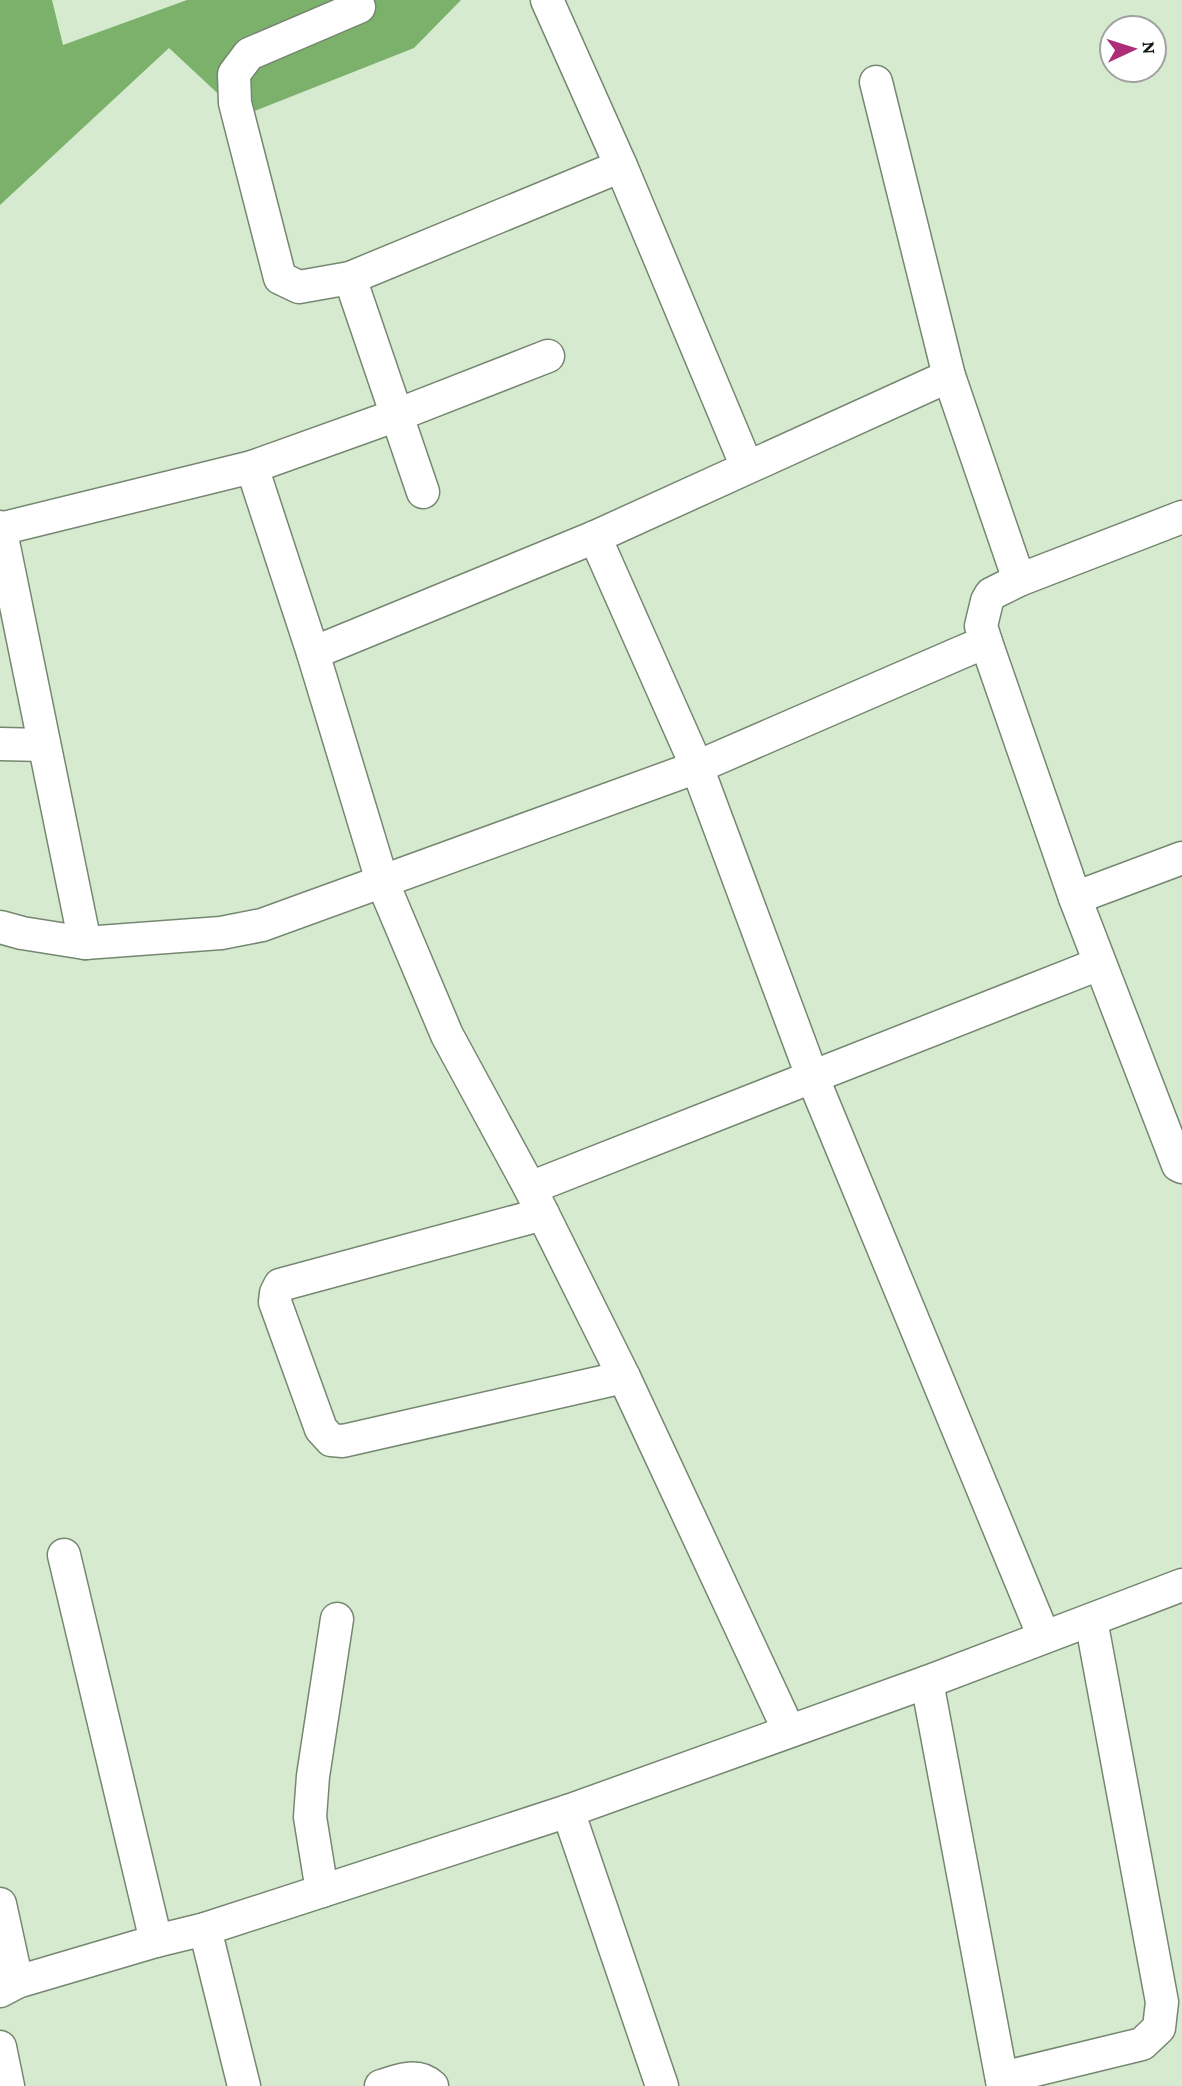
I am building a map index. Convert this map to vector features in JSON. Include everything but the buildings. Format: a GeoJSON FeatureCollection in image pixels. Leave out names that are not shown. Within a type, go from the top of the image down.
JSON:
{"type":"FeatureCollection","features":[{"type":"Feature","properties":{"kind":"street"},"geometry":{"type":"LineString","coordinates":[[547,0],[621,166],[747,467]]}},
{"type":"Feature","properties":{"kind":"street"},"geometry":{"type":"LineString","coordinates":[[359,7],[249,54],[234,74],[235,103],[279,278],[299,287],[350,278],[621,166]]}},
{"type":"Feature","properties":{"kind":"street"},"geometry":{"type":"LineString","coordinates":[[876,82],[949,376],[1019,580]]}},
{"type":"Feature","properties":{"kind":"street"},"geometry":{"type":"LineString","coordinates":[[350,278],[422,492]]}},
{"type":"Feature","properties":{"kind":"street"},"geometry":{"type":"LineString","coordinates":[[85,943],[0,528],[252,467],[397,415],[548,356]]}},
{"type":"Feature","properties":{"kind":"street"},"geometry":{"type":"LineString","coordinates":[[313,653],[595,537],[949,376]]}},
{"type":"Feature","properties":{"kind":"street"},"geometry":{"type":"LineString","coordinates":[[252,467],[313,653],[382,881],[447,1035],[537,1201],[624,1377],[789,1731]]}},
{"type":"Feature","properties":{"kind":"street"},"geometry":{"type":"LineString","coordinates":[[1182,517],[1019,580],[991,594],[981,626],[1075,898],[1178,1165],[1182,1167]]}},
{"type":"Feature","properties":{"kind":"street"},"geometry":{"type":"LineString","coordinates":[[595,537],[697,767],[812,1076],[1044,1637]]}},
{"type":"Feature","properties":{"kind":"street"},"geometry":{"type":"LineString","coordinates":[[0,927],[85,943],[221,933],[262,925],[697,767],[986,642]]}},
{"type":"Feature","properties":{"kind":"street"},"geometry":{"type":"LineString","coordinates":[[0,744],[44,745]]}},
{"type":"Feature","properties":{"kind":"street"},"geometry":{"type":"LineString","coordinates":[[1075,898],[1182,858]]}},
{"type":"Feature","properties":{"kind":"street"},"geometry":{"type":"LineString","coordinates":[[624,1377],[343,1441],[331,1440],[321,1429],[275,1302],[276,1293],[281,1284],[537,1201],[812,1076],[1100,964]]}},
{"type":"Feature","properties":{"kind":"street"},"geometry":{"type":"LineString","coordinates":[[64,1555],[156,1941]]}},
{"type":"Feature","properties":{"kind":"street"},"geometry":{"type":"LineString","coordinates":[[0,1904],[8,1987],[156,1941],[205,1929],[568,1811],[927,1682],[1182,1586]]}},
{"type":"Feature","properties":{"kind":"street"},"geometry":{"type":"LineString","coordinates":[[322,1891],[310,1817],[313,1776],[337,1619]]}},
{"type":"Feature","properties":{"kind":"street"},"geometry":{"type":"LineString","coordinates":[[927,1682],[1002,2082],[1142,2044],[1159,2028],[1162,2003],[1091,1620]]}},
{"type":"Feature","properties":{"kind":"street"},"geometry":{"type":"LineString","coordinates":[[568,1811],[662,2086]]}},
{"type":"Feature","properties":{"kind":"street"},"geometry":{"type":"LineString","coordinates":[[205,1929],[244,2086]]}},
{"type":"Feature","properties":{"kind":"street"},"geometry":{"type":"LineString","coordinates":[[0,2047],[8,2086]]}},
{"type":"Feature","properties":{"kind":"street"},"geometry":{"type":"LineString","coordinates":[[381,2086],[411,2078],[426,2080],[432,2086]]}},
{"type":"Feature","properties":{"kind":"green space"},"geometry":{"type":"Polygon","coordinates":[[[0,0],[52,0],[63,45],[187,0],[461,0],[414,48],[242,116],[169,48],[0,205],[0,0]]]}}]}
